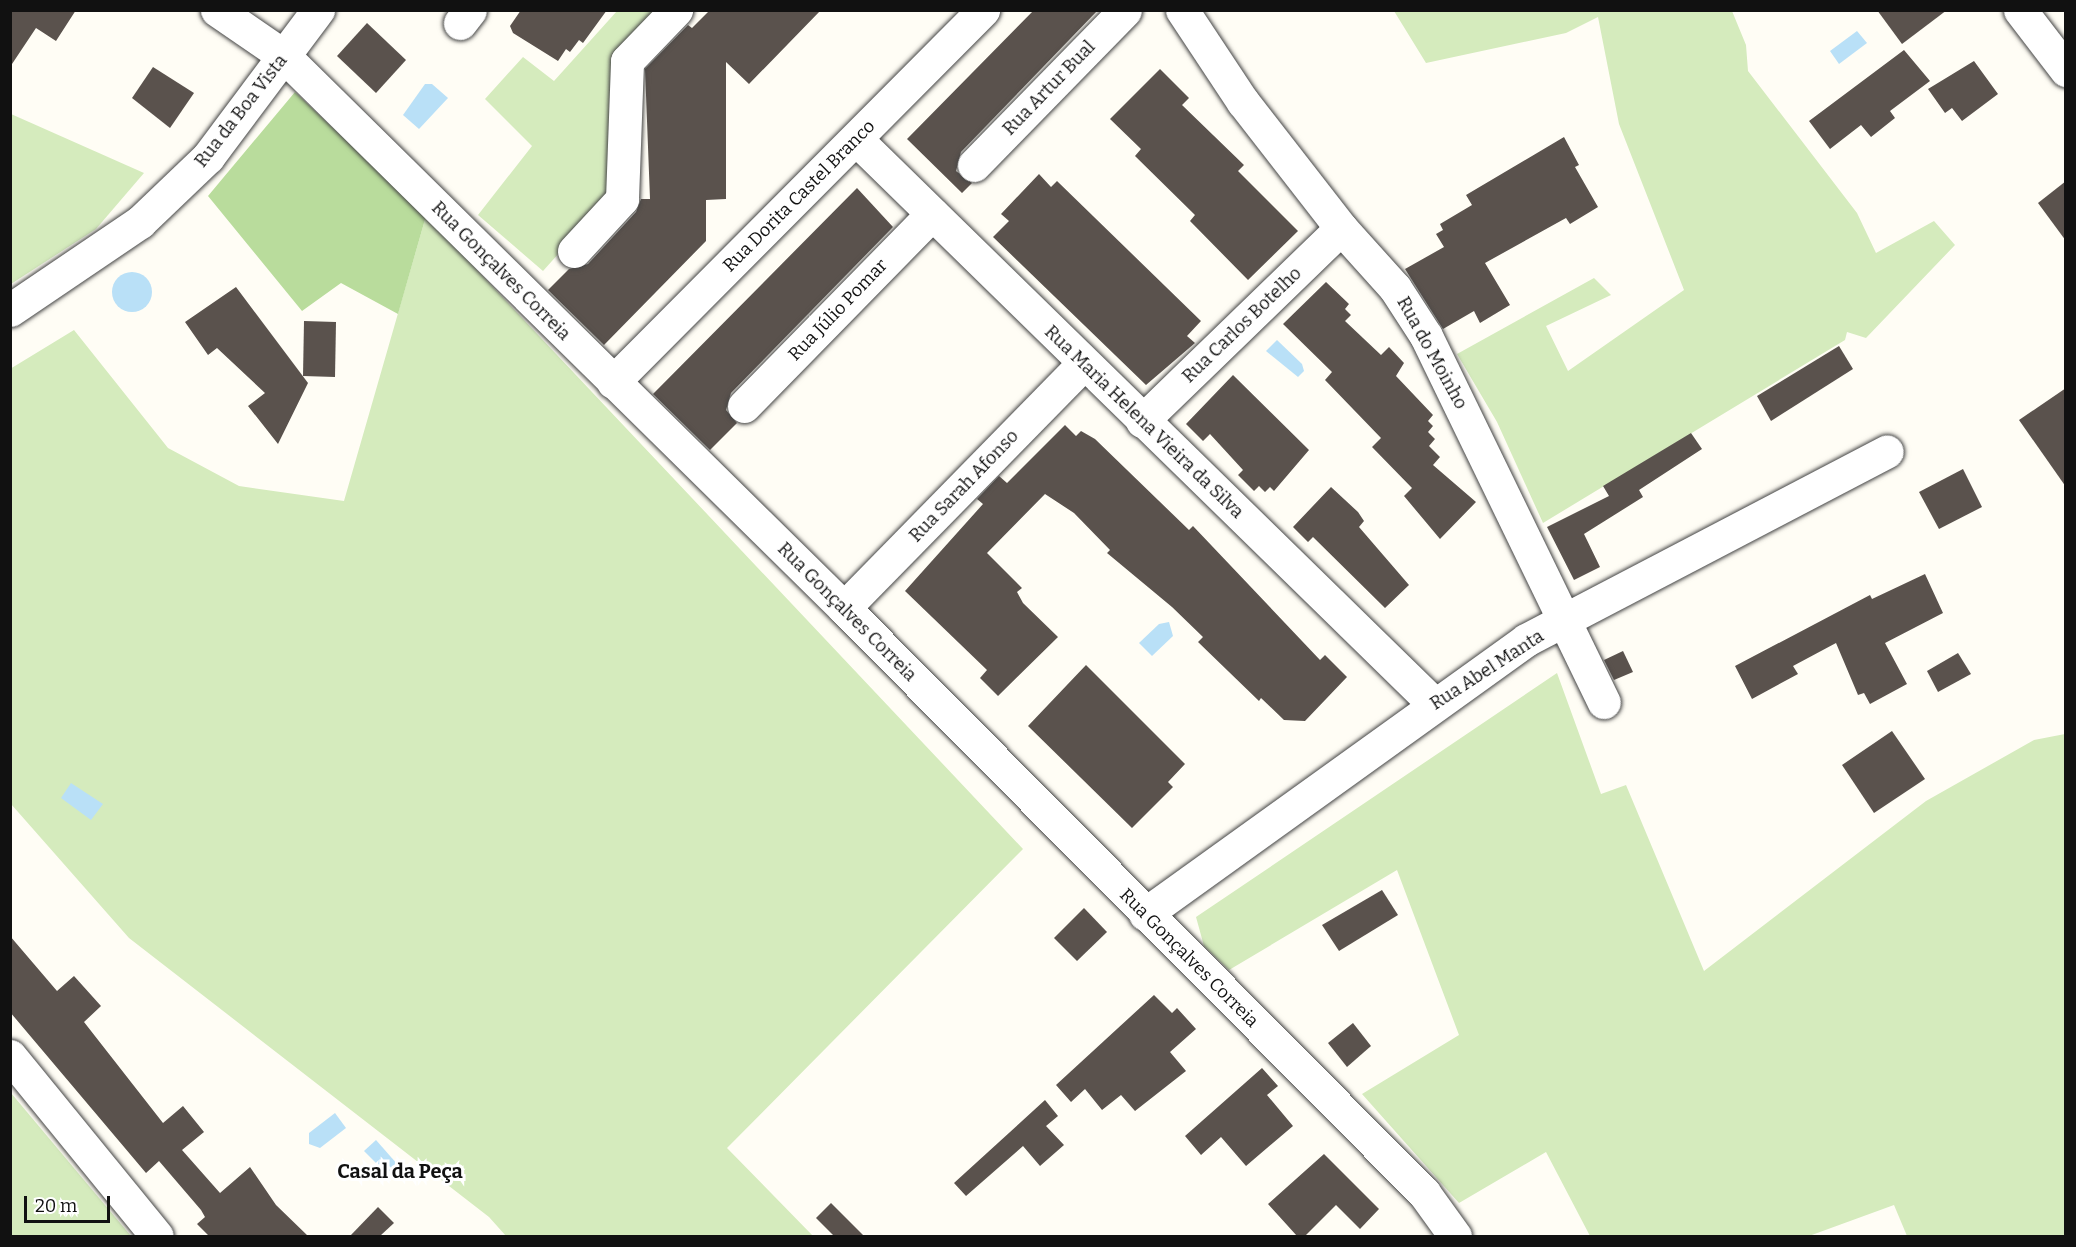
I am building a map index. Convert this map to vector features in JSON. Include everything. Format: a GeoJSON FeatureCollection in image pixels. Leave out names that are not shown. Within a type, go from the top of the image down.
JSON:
{"type":"FeatureCollection","features":[{"type":"Feature","properties":{"kind":"street","name":"Rua Gonçalves Correia"},"geometry":{"type":"LineString","coordinates":[[217,10],[284,56],[844,608],[1144,914],[1424,1193],[1455,1236]]}},
{"type":"Feature","properties":{"kind":"street","name":"Rua da Boa Vista"},"geometry":{"type":"LineString","coordinates":[[10,310],[140,222],[208,157],[318,10]]}},
{"type":"Feature","properties":{"kind":"street"},"geometry":{"type":"LineString","coordinates":[[574,251],[622,199],[627,61],[676,10]]}},
{"type":"Feature","properties":{"kind":"street","name":"Rua Dorita Castel Branco"},"geometry":{"type":"LineString","coordinates":[[613,382],[983,10]]}},
{"type":"Feature","properties":{"kind":"street","name":"Rua Artur Bual"},"geometry":{"type":"LineString","coordinates":[[974,165],[1125,10]]}},
{"type":"Feature","properties":{"kind":"street","name":"Rua do Moinho"},"geometry":{"type":"LineString","coordinates":[[1182,10],[1243,102],[1341,228],[1395,288],[1426,336],[1568,621],[1604,702]]}},
{"type":"Feature","properties":{"kind":"street"},"geometry":{"type":"LineString","coordinates":[[2020,10],[2066,70]]}},
{"type":"Feature","properties":{"kind":"street","name":"Rua Maria Helena Vieira da Silva"},"geometry":{"type":"LineString","coordinates":[[856,139],[1083,364],[1433,703]]}},
{"type":"Feature","properties":{"kind":"street","name":"Rua Júlio Pomar"},"geometry":{"type":"LineString","coordinates":[[744,406],[932,214]]}},
{"type":"Feature","properties":{"kind":"street","name":"Rua Carlos Botelho"},"geometry":{"type":"LineString","coordinates":[[1142,421],[1341,228]]}},
{"type":"Feature","properties":{"kind":"street","name":"Rua Sarah Afonso"},"geometry":{"type":"LineString","coordinates":[[844,608],[1083,364]]}},
{"type":"Feature","properties":{"kind":"street","name":"Rua Abel Manta"},"geometry":{"type":"LineString","coordinates":[[1144,914],[1433,703],[1526,640],[1568,621],[1887,451]]}},
{"type":"Feature","properties":{"kind":"street"},"geometry":{"type":"LineString","coordinates":[[10,1056],[157,1236]]}},
{"type":"Feature","properties":{"kind":"green space"},"geometry":{"type":"Polygon","coordinates":[[[617,11],[662,11],[611,63],[612,194],[543,271],[478,215],[532,146],[485,99],[523,57],[554,81],[617,11]]]}},
{"type":"Feature","properties":{"kind":"green space"},"geometry":{"type":"Polygon","coordinates":[[[1394,11],[1732,11],[1746,45],[1748,71],[1857,213],[1876,253],[1934,221],[1955,245],[1866,338],[1847,332],[1845,340],[1543,523],[1497,422],[1457,354],[1594,278],[1611,295],[1546,326],[1568,371],[1684,290],[1619,124],[1598,17],[1566,33],[1426,63],[1394,11]]]}},
{"type":"Feature","properties":{"kind":"green space"},"geometry":{"type":"Polygon","coordinates":[[[295,92],[426,216],[398,314],[341,283],[302,311],[208,196],[295,92]]]}},
{"type":"Feature","properties":{"kind":"green space"},"geometry":{"type":"Polygon","coordinates":[[[11,114],[144,173],[96,229],[11,284],[11,114]]]}},
{"type":"Feature","properties":{"kind":"green space"},"geometry":{"type":"Polygon","coordinates":[[[426,216],[1023,849],[727,1148],[813,1236],[506,1236],[489,1217],[129,938],[11,804],[10,369],[74,330],[168,448],[239,486],[344,501],[426,216]]]}},
{"type":"Feature","properties":{"kind":"green space"},"geometry":{"type":"Polygon","coordinates":[[[1557,673],[1601,794],[1626,785],[1704,971],[1926,801],[2034,740],[2065,734],[2065,1236],[1907,1236],[1894,1205],[1809,1236],[1590,1236],[1546,1152],[1459,1203],[1362,1094],[1459,1035],[1397,870],[1229,970],[1204,946],[1196,917],[1557,673]]]}},
{"type":"Feature","properties":{"kind":"green space"},"geometry":{"type":"Polygon","coordinates":[[[11,1093],[131,1236],[11,1236],[11,1093]]]}},
{"type":"Feature","properties":{"kind":"water"},"geometry":{"type":"Polygon","coordinates":[[[1857,31],[1867,43],[1839,64],[1830,51],[1857,31]]]}},
{"type":"Feature","properties":{"kind":"water"},"geometry":{"type":"Polygon","coordinates":[[[425,84],[432,84],[448,98],[419,129],[403,115],[425,84]]]}},
{"type":"Feature","properties":{"kind":"water"},"geometry":{"type":"Polygon","coordinates":[[[132,272],[146,278],[152,292],[146,306],[132,312],[118,306],[112,292],[118,278],[132,272]]]}},
{"type":"Feature","properties":{"kind":"water"},"geometry":{"type":"Polygon","coordinates":[[[1277,340],[1302,364],[1304,371],[1298,377],[1266,351],[1277,340]]]}},
{"type":"Feature","properties":{"kind":"water"},"geometry":{"type":"Polygon","coordinates":[[[1169,622],[1173,636],[1152,656],[1139,643],[1159,624],[1169,622]]]}},
{"type":"Feature","properties":{"kind":"water"},"geometry":{"type":"Polygon","coordinates":[[[71,783],[103,804],[91,820],[61,798],[71,783]]]}},
{"type":"Feature","properties":{"kind":"water"},"geometry":{"type":"Polygon","coordinates":[[[335,1113],[346,1128],[320,1148],[309,1144],[309,1133],[335,1113]]]}},
{"type":"Feature","properties":{"kind":"water"},"geometry":{"type":"Polygon","coordinates":[[[376,1140],[398,1165],[388,1175],[364,1151],[376,1140]]]}},
{"type":"Feature","properties":{"kind":"building"},"geometry":{"type":"Polygon","coordinates":[[[10,10],[76,10],[56,41],[36,28],[10,67],[10,10]]]}},
{"type":"Feature","properties":{"kind":"building"},"geometry":{"type":"Polygon","coordinates":[[[521,10],[607,10],[583,43],[579,40],[570,52],[566,49],[558,61],[513,33],[510,26],[521,10]]]}},
{"type":"Feature","properties":{"kind":"building"},"geometry":{"type":"Polygon","coordinates":[[[710,10],[821,10],[749,84],[726,62],[726,199],[706,200],[706,241],[604,345],[548,290],[569,269],[588,264],[636,212],[641,199],[650,199],[645,69],[688,25],[692,28],[710,10]]]}},
{"type":"Feature","properties":{"kind":"building"},"geometry":{"type":"Polygon","coordinates":[[[1034,10],[1098,10],[961,152],[956,171],[972,183],[962,193],[907,139],[1034,10]]]}},
{"type":"Feature","properties":{"kind":"building"},"geometry":{"type":"Polygon","coordinates":[[[1877,10],[1947,10],[1902,44],[1877,10]]]}},
{"type":"Feature","properties":{"kind":"building"},"geometry":{"type":"Polygon","coordinates":[[[367,23],[406,60],[376,93],[337,56],[367,23]]]}},
{"type":"Feature","properties":{"kind":"building"},"geometry":{"type":"Polygon","coordinates":[[[1904,50],[1930,81],[1890,111],[1895,118],[1871,137],[1861,125],[1830,149],[1809,121],[1904,50]]]}},
{"type":"Feature","properties":{"kind":"building"},"geometry":{"type":"Polygon","coordinates":[[[1974,61],[1998,94],[1962,121],[1952,108],[1945,113],[1928,89],[1974,61]]]}},
{"type":"Feature","properties":{"kind":"building"},"geometry":{"type":"Polygon","coordinates":[[[153,67],[194,93],[170,128],[132,98],[153,67]]]}},
{"type":"Feature","properties":{"kind":"building"},"geometry":{"type":"Polygon","coordinates":[[[1160,69],[1189,98],[1182,105],[1244,165],[1238,171],[1298,231],[1248,280],[1190,221],[1195,215],[1135,156],[1141,149],[1110,119],[1160,69]]]}},
{"type":"Feature","properties":{"kind":"building"},"geometry":{"type":"Polygon","coordinates":[[[1564,137],[1579,165],[1575,167],[1598,207],[1570,224],[1566,218],[1485,263],[1510,305],[1480,323],[1474,311],[1443,329],[1405,269],[1444,247],[1436,234],[1443,230],[1440,224],[1472,205],[1466,195],[1564,137]]]}},
{"type":"Feature","properties":{"kind":"building"},"geometry":{"type":"Polygon","coordinates":[[[1039,174],[1051,187],[1057,181],[1201,321],[1187,336],[1195,343],[1146,385],[993,237],[1009,221],[1001,214],[1039,174]]]}},
{"type":"Feature","properties":{"kind":"building"},"geometry":{"type":"Polygon","coordinates":[[[2066,181],[2066,241],[2038,203],[2066,181]]]}},
{"type":"Feature","properties":{"kind":"building"},"geometry":{"type":"Polygon","coordinates":[[[857,188],[893,227],[731,393],[726,410],[737,423],[710,450],[653,394],[857,188]]]}},
{"type":"Feature","properties":{"kind":"building"},"geometry":{"type":"Polygon","coordinates":[[[1326,282],[1349,304],[1345,309],[1351,315],[1345,321],[1381,355],[1389,347],[1404,363],[1396,376],[1433,415],[1428,421],[1433,426],[1428,432],[1435,439],[1429,446],[1440,457],[1433,465],[1476,502],[1440,539],[1404,496],[1412,488],[1372,447],[1381,438],[1325,380],[1332,372],[1283,324],[1326,282]]]}},
{"type":"Feature","properties":{"kind":"building"},"geometry":{"type":"Polygon","coordinates":[[[236,287],[308,383],[278,444],[248,406],[265,393],[217,348],[208,355],[185,322],[236,287]]]}},
{"type":"Feature","properties":{"kind":"building"},"geometry":{"type":"Polygon","coordinates":[[[304,321],[336,322],[335,377],[303,376],[304,321]]]}},
{"type":"Feature","properties":{"kind":"building"},"geometry":{"type":"Polygon","coordinates":[[[1839,346],[1853,369],[1771,421],[1757,396],[1839,346]]]}},
{"type":"Feature","properties":{"kind":"building"},"geometry":{"type":"Polygon","coordinates":[[[1233,375],[1309,450],[1274,491],[1270,487],[1265,492],[1259,486],[1254,491],[1238,475],[1243,470],[1210,434],[1203,441],[1186,424],[1233,375]]]}},
{"type":"Feature","properties":{"kind":"building"},"geometry":{"type":"Polygon","coordinates":[[[2066,388],[2066,487],[2019,420],[2066,388]]]}},
{"type":"Feature","properties":{"kind":"building"},"geometry":{"type":"Polygon","coordinates":[[[1065,425],[1076,436],[1081,431],[1095,439],[1189,530],[1193,526],[1320,660],[1325,655],[1347,677],[1305,721],[1284,720],[1261,698],[1259,701],[1198,642],[1203,637],[1172,607],[1107,553],[1110,550],[1074,513],[1045,494],[987,553],[1022,588],[1017,592],[1023,603],[1058,637],[998,696],[980,678],[987,670],[905,591],[983,504],[977,499],[999,476],[1007,483],[1065,425]]]}},
{"type":"Feature","properties":{"kind":"building"},"geometry":{"type":"Polygon","coordinates":[[[1691,433],[1702,449],[1639,490],[1643,497],[1584,534],[1600,567],[1574,580],[1547,527],[1609,496],[1603,486],[1691,433]]]}},
{"type":"Feature","properties":{"kind":"building"},"geometry":{"type":"Polygon","coordinates":[[[1963,469],[1982,507],[1939,529],[1919,492],[1963,469]]]}},
{"type":"Feature","properties":{"kind":"building"},"geometry":{"type":"Polygon","coordinates":[[[1331,487],[1358,512],[1364,521],[1359,527],[1409,585],[1385,608],[1313,537],[1308,542],[1293,527],[1331,487]]]}},
{"type":"Feature","properties":{"kind":"building"},"geometry":{"type":"Polygon","coordinates":[[[1925,574],[1943,613],[1885,643],[1907,684],[1870,704],[1864,693],[1858,695],[1836,643],[1793,666],[1798,674],[1752,699],[1735,666],[1870,595],[1872,599],[1925,574]]]}},
{"type":"Feature","properties":{"kind":"building"},"geometry":{"type":"Polygon","coordinates":[[[1623,651],[1633,672],[1614,680],[1604,660],[1623,651]]]}},
{"type":"Feature","properties":{"kind":"building"},"geometry":{"type":"Polygon","coordinates":[[[1958,653],[1971,674],[1938,692],[1927,671],[1958,653]]]}},
{"type":"Feature","properties":{"kind":"building"},"geometry":{"type":"Polygon","coordinates":[[[1086,665],[1185,764],[1168,782],[1173,787],[1132,828],[1028,726],[1086,665]]]}},
{"type":"Feature","properties":{"kind":"building"},"geometry":{"type":"Polygon","coordinates":[[[1892,731],[1925,779],[1874,813],[1842,765],[1892,731]]]}},
{"type":"Feature","properties":{"kind":"building"},"geometry":{"type":"Polygon","coordinates":[[[1382,890],[1398,915],[1339,951],[1322,925],[1382,890]]]}},
{"type":"Feature","properties":{"kind":"building"},"geometry":{"type":"Polygon","coordinates":[[[1084,908],[1107,932],[1077,961],[1054,938],[1084,908]]]}},
{"type":"Feature","properties":{"kind":"building"},"geometry":{"type":"Polygon","coordinates":[[[10,936],[57,991],[74,976],[101,1006],[84,1022],[163,1123],[183,1106],[204,1132],[182,1150],[220,1193],[250,1167],[276,1205],[308,1236],[209,1236],[197,1224],[205,1217],[201,1210],[159,1161],[146,1173],[10,1012],[10,936]]]}},
{"type":"Feature","properties":{"kind":"building"},"geometry":{"type":"Polygon","coordinates":[[[1154,995],[1172,1013],[1177,1008],[1196,1029],[1170,1052],[1186,1071],[1135,1111],[1121,1095],[1102,1110],[1085,1089],[1071,1102],[1056,1085],[1154,995]]]}},
{"type":"Feature","properties":{"kind":"building"},"geometry":{"type":"Polygon","coordinates":[[[1353,1023],[1371,1046],[1347,1067],[1328,1043],[1353,1023]]]}},
{"type":"Feature","properties":{"kind":"building"},"geometry":{"type":"Polygon","coordinates":[[[1262,1068],[1278,1086],[1267,1095],[1293,1126],[1246,1166],[1221,1137],[1201,1155],[1185,1136],[1262,1068]]]}},
{"type":"Feature","properties":{"kind":"building"},"geometry":{"type":"Polygon","coordinates":[[[1045,1100],[1058,1116],[1046,1126],[1064,1145],[1040,1166],[1023,1146],[966,1196],[954,1183],[1045,1100]]]}},
{"type":"Feature","properties":{"kind":"building"},"geometry":{"type":"Polygon","coordinates":[[[1324,1154],[1379,1209],[1360,1229],[1336,1205],[1305,1236],[1297,1236],[1268,1204],[1324,1154]]]}},
{"type":"Feature","properties":{"kind":"building"},"geometry":{"type":"Polygon","coordinates":[[[831,1203],[864,1236],[834,1236],[816,1218],[831,1203]]]}},
{"type":"Feature","properties":{"kind":"building"},"geometry":{"type":"Polygon","coordinates":[[[378,1207],[394,1223],[380,1236],[350,1236],[378,1207]]]}},
{"type":"Feature","properties":{"kind":"district","name":"Casal da Peça"},"geometry":{"type":"Point","coordinates":[400,1171]}}]}
